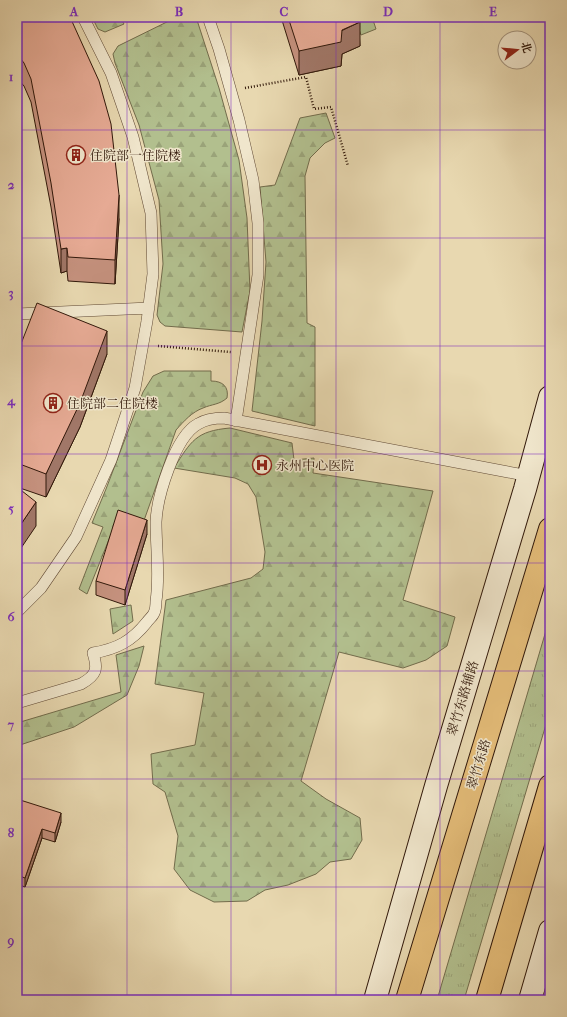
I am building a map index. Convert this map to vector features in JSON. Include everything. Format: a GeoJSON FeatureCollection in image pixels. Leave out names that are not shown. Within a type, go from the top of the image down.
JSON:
{"type":"FeatureCollection","features":[{"type":"Feature","properties":{"kind":"main road","name":"翠竹东路辅路"},"geometry":{"type":"LineString","coordinates":[[375,1000],[550,397]]}},
{"type":"Feature","properties":{"kind":"main road","name":"翠竹东路"},"geometry":{"type":"LineString","coordinates":[[407,1000],[550,529]]}},
{"type":"Feature","properties":{"kind":"main road"},"geometry":{"type":"LineString","coordinates":[[487,1000],[550,786]]}},
{"type":"Feature","properties":{"kind":"main road"},"geometry":{"type":"LineString","coordinates":[[530,1000],[550,931]]}},
{"type":"Feature","properties":{"kind":"lane"},"geometry":{"type":"LineString","coordinates":[[17,612],[41,588],[76,537],[111,460],[135,388],[149,308],[153,274],[151,213],[133,137],[111,73],[83,17]]}},
{"type":"Feature","properties":{"kind":"lane"},"geometry":{"type":"LineString","coordinates":[[208,17],[240,120],[253,180],[258,223],[258,275],[236,421]]}},
{"type":"Feature","properties":{"kind":"lane"},"geometry":{"type":"LineString","coordinates":[[17,314],[149,308]]}},
{"type":"Feature","properties":{"kind":"lane"},"geometry":{"type":"LineString","coordinates":[[17,703],[81,684],[90,679],[96,672],[96,663],[93,653],[106,651],[124,644],[140,630],[154,614],[157,593],[156,520],[160,494],[172,460],[179,446],[187,432],[198,424],[211,419],[224,418],[528,476]]}},
{"type":"Feature","properties":{"kind":"path"},"geometry":{"type":"LineString","coordinates":[[231,91],[306,77],[314,109],[331,107],[348,166]]}},
{"type":"Feature","properties":{"kind":"path"},"geometry":{"type":"LineString","coordinates":[[17,233],[17,285]]}},
{"type":"Feature","properties":{"kind":"path"},"geometry":{"type":"LineString","coordinates":[[143,344],[247,353]]}},
{"type":"Feature","properties":{"kind":"green space"},"geometry":{"type":"Polygon","coordinates":[[[92,17],[120,17],[124,24],[105,32],[98,29],[92,17]]]}},
{"type":"Feature","properties":{"kind":"green space"},"geometry":{"type":"Polygon","coordinates":[[[177,17],[196,17],[219,88],[239,160],[247,218],[250,291],[242,332],[165,326],[160,322],[157,315],[163,264],[159,200],[139,125],[115,63],[113,54],[118,46],[177,17]]]}},
{"type":"Feature","properties":{"kind":"green space"},"geometry":{"type":"Polygon","coordinates":[[[355,17],[372,17],[376,29],[361,35],[355,17]]]}},
{"type":"Feature","properties":{"kind":"green space"},"geometry":{"type":"Polygon","coordinates":[[[326,113],[335,138],[325,143],[310,158],[305,176],[307,323],[315,327],[315,426],[252,411],[262,321],[266,262],[260,187],[275,185],[300,118],[326,113]]]}},
{"type":"Feature","properties":{"kind":"green space"},"geometry":{"type":"Polygon","coordinates":[[[164,371],[211,371],[211,381],[219,382],[224,385],[227,391],[227,398],[221,402],[195,412],[176,430],[141,529],[116,522],[87,594],[79,589],[103,527],[92,523],[143,392],[153,376],[164,371]]]}},
{"type":"Feature","properties":{"kind":"green space"},"geometry":{"type":"Polygon","coordinates":[[[230,428],[292,443],[294,460],[314,458],[313,473],[433,491],[403,600],[455,617],[447,646],[426,660],[403,668],[339,652],[301,781],[326,799],[360,818],[362,840],[351,859],[330,862],[316,874],[288,885],[265,890],[247,901],[214,902],[190,890],[174,869],[178,836],[165,792],[153,784],[151,754],[195,745],[204,693],[155,684],[166,600],[251,578],[263,569],[265,552],[256,497],[248,484],[235,478],[174,468],[190,444],[196,439],[209,432],[230,428]]]}},
{"type":"Feature","properties":{"kind":"green space"},"geometry":{"type":"Polygon","coordinates":[[[131,605],[133,621],[113,634],[110,609],[131,605]]]}},
{"type":"Feature","properties":{"kind":"green space"},"geometry":{"type":"Polygon","coordinates":[[[550,617],[550,711],[464,1000],[437,1000],[550,617]]]}},
{"type":"Feature","properties":{"kind":"green space"},"geometry":{"type":"Polygon","coordinates":[[[144,646],[139,666],[127,695],[74,727],[17,746],[17,723],[121,692],[116,655],[144,646]]]}},
{"type":"Feature","properties":{"kind":"building","name":"住院部一住院楼"},"geometry":{"type":"Polygon","coordinates":[[[17,17],[70,17],[99,81],[111,124],[119,195],[115,260],[68,257],[67,248],[61,249],[51,183],[31,79],[24,63],[17,54],[17,17]]]}},
{"type":"Feature","properties":{"kind":"building"},"geometry":{"type":"Polygon","coordinates":[[[288,17],[358,17],[360,22],[342,30],[341,42],[299,51],[288,17]]]}},
{"type":"Feature","properties":{"kind":"building","name":"住院部二住院楼"},"geometry":{"type":"Polygon","coordinates":[[[37,303],[107,331],[80,403],[46,474],[17,463],[17,354],[37,303]]]}},
{"type":"Feature","properties":{"kind":"building"},"geometry":{"type":"Polygon","coordinates":[[[17,487],[36,502],[17,530],[17,487]]]}},
{"type":"Feature","properties":{"kind":"building"},"geometry":{"type":"Polygon","coordinates":[[[118,510],[147,520],[125,590],[96,581],[118,510]]]}},
{"type":"Feature","properties":{"kind":"building"},"geometry":{"type":"Polygon","coordinates":[[[17,799],[61,813],[55,833],[42,829],[25,878],[17,875],[17,799]]]}},
{"type":"Feature","properties":{"kind":"place","name":"住院部一住院楼"},"geometry":{"type":"Point","coordinates":[76,155]}},
{"type":"Feature","properties":{"kind":"place","name":"住院部二住院楼"},"geometry":{"type":"Point","coordinates":[53,403]}},
{"type":"Feature","properties":{"kind":"place","name":"永州中心医院"},"geometry":{"type":"Point","coordinates":[262,465]}}]}
